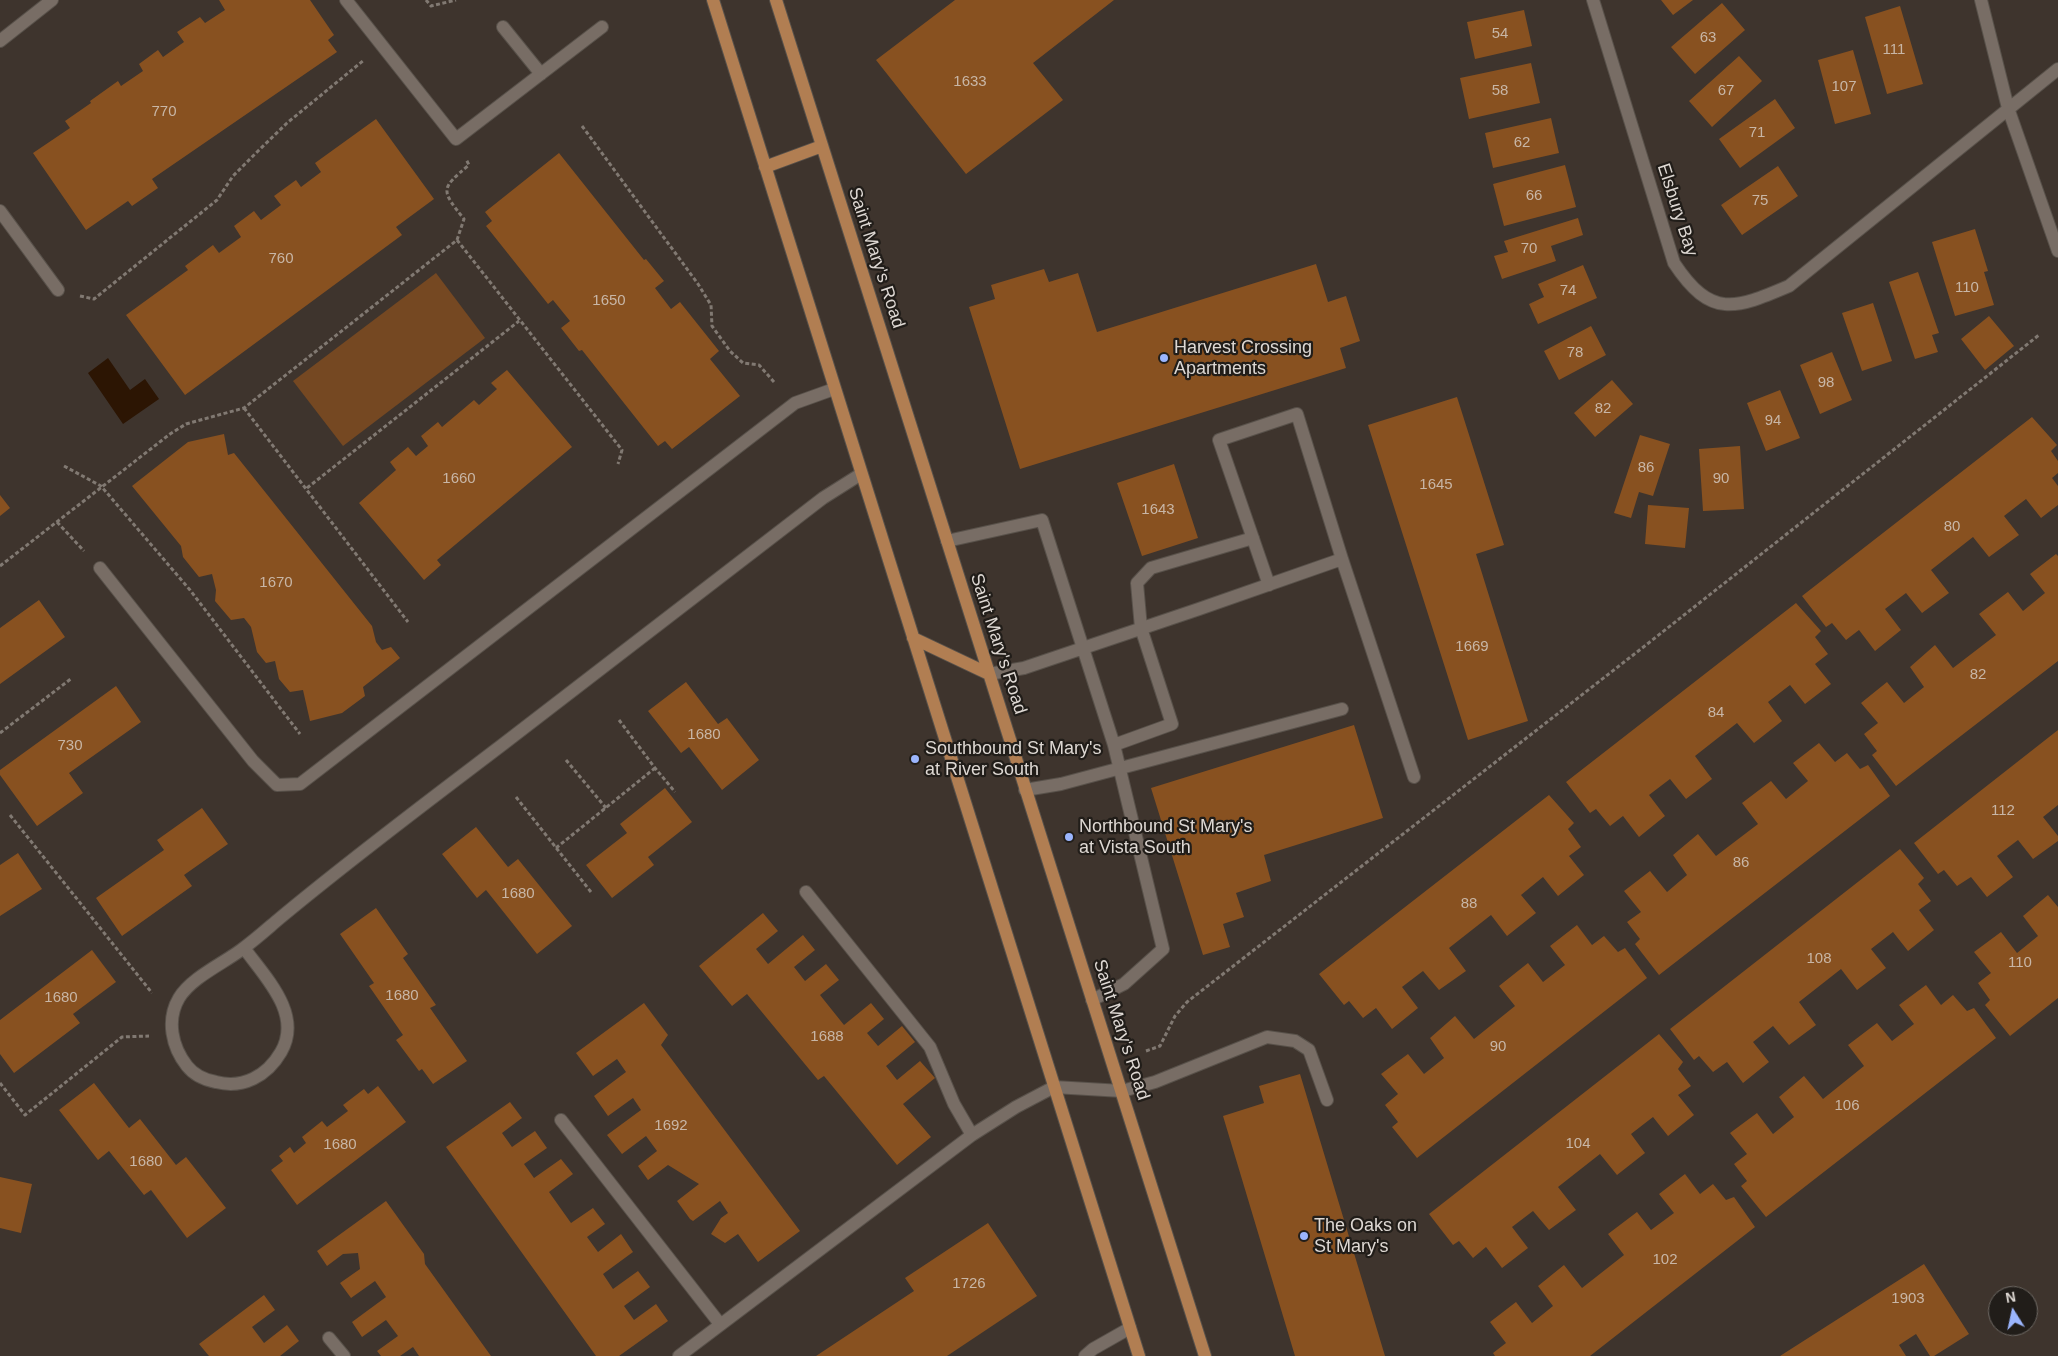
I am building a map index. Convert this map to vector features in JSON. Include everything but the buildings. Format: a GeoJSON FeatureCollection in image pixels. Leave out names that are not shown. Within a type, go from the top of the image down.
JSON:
{"type":"FeatureCollection","features":[{"type":"Feature","properties":{"kind":"main road"},"geometry":{"type":"LineString","coordinates":[[713,0],[1139,1356]]}},
{"type":"Feature","properties":{"kind":"main road","name":"Saint Mary's Road"},"geometry":{"type":"LineString","coordinates":[[776,0],[1205,1356]]}},
{"type":"Feature","properties":{"kind":"main road"},"geometry":{"type":"LineString","coordinates":[[765,167],[822,146]]}},
{"type":"Feature","properties":{"kind":"main road"},"geometry":{"type":"LineString","coordinates":[[914,638],[989,674]]}},
{"type":"Feature","properties":{"kind":"street"},"geometry":{"type":"LineString","coordinates":[[0,41],[52,0]]}},
{"type":"Feature","properties":{"kind":"street"},"geometry":{"type":"LineString","coordinates":[[346,0],[456,139],[602,27]]}},
{"type":"Feature","properties":{"kind":"street","name":"Elsbury Bay"},"geometry":{"type":"LineString","coordinates":[[1593,0],[1674,263],[1687,282],[1702,296],[1718,303],[1738,305],[1790,286],[2058,69]]}},
{"type":"Feature","properties":{"kind":"street"},"geometry":{"type":"LineString","coordinates":[[1981,0],[2008,108],[2058,251]]}},
{"type":"Feature","properties":{"kind":"street"},"geometry":{"type":"LineString","coordinates":[[503,27],[541,74]]}},
{"type":"Feature","properties":{"kind":"street"},"geometry":{"type":"LineString","coordinates":[[0,211],[58,290]]}},
{"type":"Feature","properties":{"kind":"street"},"geometry":{"type":"LineString","coordinates":[[100,568],[253,762],[277,784],[300,784],[795,403],[834,389]]}},
{"type":"Feature","properties":{"kind":"street"},"geometry":{"type":"LineString","coordinates":[[1269,584],[1219,440],[1297,414],[1342,559],[1414,776]]}},
{"type":"Feature","properties":{"kind":"street"},"geometry":{"type":"LineString","coordinates":[[244,948],[276,991],[285,1009],[288,1027],[285,1046],[275,1062],[261,1076],[244,1084],[225,1084],[206,1080],[190,1070],[178,1054],[172,1036],[172,1016],[179,998],[191,984],[244,948],[344,866],[823,498],[861,474]]}},
{"type":"Feature","properties":{"kind":"street"},"geometry":{"type":"LineString","coordinates":[[947,541],[1042,520],[1114,745],[1163,949],[1124,984],[1092,1000]]}},
{"type":"Feature","properties":{"kind":"street"},"geometry":{"type":"LineString","coordinates":[[1114,745],[1172,724],[1141,628],[1137,583],[1151,568],[1253,538]]}},
{"type":"Feature","properties":{"kind":"street"},"geometry":{"type":"LineString","coordinates":[[989,674],[1024,668],[1342,559]]}},
{"type":"Feature","properties":{"kind":"street"},"geometry":{"type":"LineString","coordinates":[[1025,790],[1061,784],[1342,709]]}},
{"type":"Feature","properties":{"kind":"street"},"geometry":{"type":"LineString","coordinates":[[806,892],[930,1046],[954,1104],[972,1135]]}},
{"type":"Feature","properties":{"kind":"street"},"geometry":{"type":"LineString","coordinates":[[679,1356],[972,1135],[1016,1107],[1054,1087],[1122,1091],[1155,1082],[1267,1037],[1295,1041],[1309,1050],[1326,1100]]}},
{"type":"Feature","properties":{"kind":"street"},"geometry":{"type":"LineString","coordinates":[[561,1120],[720,1324]]}},
{"type":"Feature","properties":{"kind":"street"},"geometry":{"type":"LineString","coordinates":[[1085,1356],[1093,1349],[1130,1328]]}},
{"type":"Feature","properties":{"kind":"street"},"geometry":{"type":"LineString","coordinates":[[329,1338],[344,1356]]}},
{"type":"Feature","properties":{"kind":"path"},"geometry":{"type":"LineString","coordinates":[[426,0],[431,6],[456,0]]}},
{"type":"Feature","properties":{"kind":"path"},"geometry":{"type":"LineString","coordinates":[[58,290],[94,299],[217,200],[233,176],[287,123],[383,45]]}},
{"type":"Feature","properties":{"kind":"path"},"geometry":{"type":"LineString","coordinates":[[582,126],[698,284],[711,305],[712,326],[730,351],[743,363],[759,365],[774,382]]}},
{"type":"Feature","properties":{"kind":"path"},"geometry":{"type":"LineString","coordinates":[[0,566],[170,434],[186,424],[244,408],[457,240],[464,219],[448,199],[446,192],[449,182],[469,165],[456,139]]}},
{"type":"Feature","properties":{"kind":"path"},"geometry":{"type":"LineString","coordinates":[[457,240],[622,450],[618,464]]}},
{"type":"Feature","properties":{"kind":"path"},"geometry":{"type":"LineString","coordinates":[[307,488],[520,321]]}},
{"type":"Feature","properties":{"kind":"path"},"geometry":{"type":"LineString","coordinates":[[1146,1051],[1160,1046],[1175,1016],[1187,1002],[1646,645],[2038,335]]}},
{"type":"Feature","properties":{"kind":"path"},"geometry":{"type":"LineString","coordinates":[[244,408],[408,622]]}},
{"type":"Feature","properties":{"kind":"path"},"geometry":{"type":"LineString","coordinates":[[64,466],[101,486],[190,590],[300,734]]}},
{"type":"Feature","properties":{"kind":"path"},"geometry":{"type":"LineString","coordinates":[[57,522],[100,568]]}},
{"type":"Feature","properties":{"kind":"path"},"geometry":{"type":"LineString","coordinates":[[0,733],[72,678]]}},
{"type":"Feature","properties":{"kind":"path"},"geometry":{"type":"LineString","coordinates":[[619,720],[675,792]]}},
{"type":"Feature","properties":{"kind":"path"},"geometry":{"type":"LineString","coordinates":[[566,760],[606,808]]}},
{"type":"Feature","properties":{"kind":"path"},"geometry":{"type":"LineString","coordinates":[[556,848],[655,768]]}},
{"type":"Feature","properties":{"kind":"path"},"geometry":{"type":"LineString","coordinates":[[516,797],[591,892]]}},
{"type":"Feature","properties":{"kind":"path"},"geometry":{"type":"LineString","coordinates":[[10,815],[152,993]]}},
{"type":"Feature","properties":{"kind":"path"},"geometry":{"type":"LineString","coordinates":[[0,1083],[25,1115],[122,1037],[172,1036]]}},
{"type":"Feature","properties":{"kind":"shaded area"},"geometry":{"type":"Polygon","coordinates":[[[436,273],[485,338],[343,446],[293,381],[436,273]]]}},
{"type":"Feature","properties":{"kind":"shaded area"},"geometry":{"type":"Polygon","coordinates":[[[108,358],[130,390],[145,379],[159,399],[123,424],[88,373],[108,358]]]}},
{"type":"Feature","properties":{"kind":"place","name":"Harvest Crossing Apartments"},"geometry":{"type":"Point","coordinates":[1164,358]}},
{"type":"Feature","properties":{"kind":"place","name":"Southbound St Mary's at River South"},"geometry":{"type":"Point","coordinates":[915,759]}},
{"type":"Feature","properties":{"kind":"place","name":"Northbound St Mary's at Vista South"},"geometry":{"type":"Point","coordinates":[1069,837]}},
{"type":"Feature","properties":{"kind":"place","name":"The Oaks on St Mary's"},"geometry":{"type":"Point","coordinates":[1304,1236]}}]}
